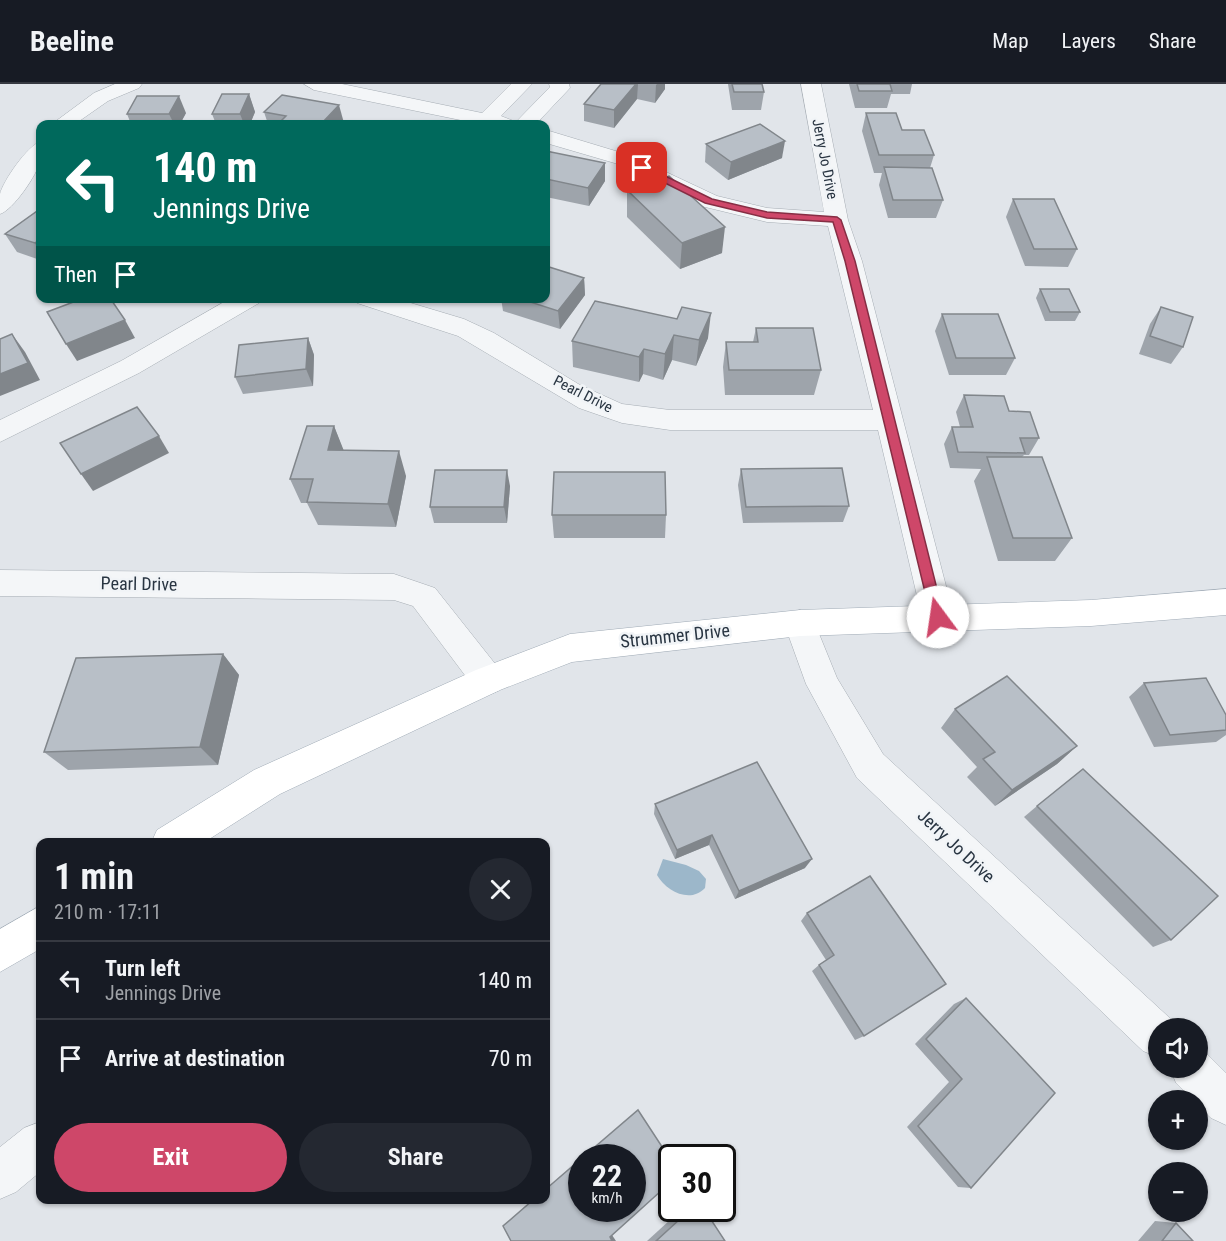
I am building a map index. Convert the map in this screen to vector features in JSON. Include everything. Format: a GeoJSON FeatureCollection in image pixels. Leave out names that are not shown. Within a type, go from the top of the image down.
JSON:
{"type":"FeatureCollection","features":[{"type":"Feature","properties":{"kind":"main road","name":"Strummer Drive"},"geometry":{"type":"LineString","coordinates":[[179,838],[267,782],[488,680],[570,648],[800,623],[1091,613],[1226,602]]}},
{"type":"Feature","properties":{"kind":"main road"},"geometry":{"type":"LineString","coordinates":[[0,951],[36,928]]}},
{"type":"Feature","properties":{"kind":"street"},"geometry":{"type":"LineString","coordinates":[[68,120],[101,97],[132,84]]}},
{"type":"Feature","properties":{"kind":"street"},"geometry":{"type":"LineString","coordinates":[[314,84],[486,120],[522,84]]}},
{"type":"Feature","properties":{"kind":"street"},"geometry":{"type":"LineString","coordinates":[[529,120],[549,102],[560,88],[559,84]]}},
{"type":"Feature","properties":{"kind":"street","name":"Jerry Jo Drive"},"geometry":{"type":"LineString","coordinates":[[811,84],[837,220],[850,261],[938,617]]}},
{"type":"Feature","properties":{"kind":"street"},"geometry":{"type":"LineString","coordinates":[[550,137],[625,160],[709,201],[767,215],[837,220]]}},
{"type":"Feature","properties":{"kind":"street"},"geometry":{"type":"LineString","coordinates":[[0,207],[14,192],[30,159],[36,152]]}},
{"type":"Feature","properties":{"kind":"street"},"geometry":{"type":"LineString","coordinates":[[0,432],[130,367],[241,303]]}},
{"type":"Feature","properties":{"kind":"street","name":"Pearl Drive"},"geometry":{"type":"LineString","coordinates":[[382,303],[465,329],[501,347],[581,396],[607,409],[637,417],[670,420],[888,420]]}},
{"type":"Feature","properties":{"kind":"street","name":"Pearl Drive"},"geometry":{"type":"LineString","coordinates":[[0,583],[394,587],[424,597],[488,680]]}},
{"type":"Feature","properties":{"kind":"street","name":"Jerry Jo Drive"},"geometry":{"type":"LineString","coordinates":[[800,623],[823,684],[870,766],[1148,1027]]}},
{"type":"Feature","properties":{"kind":"street"},"geometry":{"type":"LineString","coordinates":[[1201,1078],[1226,1102]]}},
{"type":"Feature","properties":{"kind":"street"},"geometry":{"type":"LineString","coordinates":[[0,1176],[36,1147]]}},
{"type":"Feature","properties":{"kind":"water"},"geometry":{"type":"Polygon","coordinates":[[[663,859],[699,871],[706,879],[705,888],[699,893],[686,895],[679,894],[666,886],[657,875],[663,859]]]}},
{"type":"Feature","properties":{"kind":"building"},"geometry":{"type":"Polygon","coordinates":[[[601,84],[636,84],[614,110],[584,104],[601,84]]]}},
{"type":"Feature","properties":{"kind":"building"},"geometry":{"type":"Polygon","coordinates":[[[732,84],[762,84],[764,92],[734,92],[732,84]]]}},
{"type":"Feature","properties":{"kind":"building"},"geometry":{"type":"Polygon","coordinates":[[[857,84],[890,84],[892,91],[859,91],[857,84]]]}},
{"type":"Feature","properties":{"kind":"building"},"geometry":{"type":"Polygon","coordinates":[[[222,94],[249,94],[240,114],[212,114],[222,94]]]}},
{"type":"Feature","properties":{"kind":"building"},"geometry":{"type":"Polygon","coordinates":[[[282,95],[339,105],[325,120],[282,120],[286,116],[264,112],[282,95]]]}},
{"type":"Feature","properties":{"kind":"building"},"geometry":{"type":"Polygon","coordinates":[[[137,96],[179,96],[169,114],[127,114],[137,96]]]}},
{"type":"Feature","properties":{"kind":"building"},"geometry":{"type":"Polygon","coordinates":[[[866,113],[896,113],[902,130],[924,130],[934,155],[879,155],[866,113]]]}},
{"type":"Feature","properties":{"kind":"building"},"geometry":{"type":"Polygon","coordinates":[[[760,124],[785,141],[731,162],[706,144],[760,124]]]}},
{"type":"Feature","properties":{"kind":"building"},"geometry":{"type":"Polygon","coordinates":[[[550,152],[605,163],[588,188],[550,180],[550,152]]]}},
{"type":"Feature","properties":{"kind":"building"},"geometry":{"type":"Polygon","coordinates":[[[884,167],[932,168],[943,200],[893,200],[884,167]]]}},
{"type":"Feature","properties":{"kind":"building"},"geometry":{"type":"Polygon","coordinates":[[[669,176],[725,227],[682,243],[627,190],[669,176]]]}},
{"type":"Feature","properties":{"kind":"building"},"geometry":{"type":"Polygon","coordinates":[[[1013,199],[1054,199],[1077,249],[1034,249],[1013,199]]]}},
{"type":"Feature","properties":{"kind":"building"},"geometry":{"type":"Polygon","coordinates":[[[36,212],[35,243],[5,234],[36,212]]]}},
{"type":"Feature","properties":{"kind":"building"},"geometry":{"type":"Polygon","coordinates":[[[550,267],[584,278],[558,311],[533,303],[550,303],[550,267]]]}},
{"type":"Feature","properties":{"kind":"building"},"geometry":{"type":"Polygon","coordinates":[[[1040,289],[1069,289],[1080,312],[1050,312],[1040,289]]]}},
{"type":"Feature","properties":{"kind":"building"},"geometry":{"type":"Polygon","coordinates":[[[595,301],[677,319],[682,307],[711,313],[699,340],[674,335],[665,354],[644,349],[639,357],[572,341],[595,301]]]}},
{"type":"Feature","properties":{"kind":"building"},"geometry":{"type":"Polygon","coordinates":[[[71,303],[113,303],[125,320],[66,344],[47,312],[71,303]]]}},
{"type":"Feature","properties":{"kind":"building"},"geometry":{"type":"Polygon","coordinates":[[[1161,307],[1193,317],[1183,347],[1150,336],[1161,307]]]}},
{"type":"Feature","properties":{"kind":"building"},"geometry":{"type":"Polygon","coordinates":[[[942,314],[998,314],[1015,358],[956,358],[942,314]]]}},
{"type":"Feature","properties":{"kind":"building"},"geometry":{"type":"Polygon","coordinates":[[[756,328],[813,328],[821,370],[729,370],[726,342],[758,342],[756,328]]]}},
{"type":"Feature","properties":{"kind":"building"},"geometry":{"type":"Polygon","coordinates":[[[12,334],[28,363],[0,374],[0,339],[12,334]]]}},
{"type":"Feature","properties":{"kind":"building"},"geometry":{"type":"Polygon","coordinates":[[[308,338],[306,369],[235,377],[239,345],[308,338]]]}},
{"type":"Feature","properties":{"kind":"building"},"geometry":{"type":"Polygon","coordinates":[[[964,395],[1004,396],[1009,411],[1030,412],[1039,438],[1020,438],[1025,453],[958,452],[952,427],[973,427],[964,395]]]}},
{"type":"Feature","properties":{"kind":"building"},"geometry":{"type":"Polygon","coordinates":[[[137,407],[159,436],[81,474],[60,443],[137,407]]]}},
{"type":"Feature","properties":{"kind":"building"},"geometry":{"type":"Polygon","coordinates":[[[307,426],[334,426],[328,450],[399,451],[388,504],[307,502],[313,479],[290,479],[307,426]]]}},
{"type":"Feature","properties":{"kind":"building"},"geometry":{"type":"Polygon","coordinates":[[[987,457],[1042,457],[1072,538],[1013,538],[987,457]]]}},
{"type":"Feature","properties":{"kind":"building"},"geometry":{"type":"Polygon","coordinates":[[[842,468],[849,506],[746,507],[741,469],[842,468]]]}},
{"type":"Feature","properties":{"kind":"building"},"geometry":{"type":"Polygon","coordinates":[[[435,470],[507,470],[504,507],[430,507],[435,470]]]}},
{"type":"Feature","properties":{"kind":"building"},"geometry":{"type":"Polygon","coordinates":[[[554,472],[665,472],[666,515],[552,515],[554,472]]]}},
{"type":"Feature","properties":{"kind":"building"},"geometry":{"type":"Polygon","coordinates":[[[223,654],[200,747],[44,752],[76,658],[223,654]]]}},
{"type":"Feature","properties":{"kind":"building"},"geometry":{"type":"Polygon","coordinates":[[[1007,676],[1077,746],[1012,790],[983,759],[995,752],[955,709],[1007,676]]]}},
{"type":"Feature","properties":{"kind":"building"},"geometry":{"type":"Polygon","coordinates":[[[1206,678],[1226,715],[1226,730],[1170,735],[1144,683],[1206,678]]]}},
{"type":"Feature","properties":{"kind":"building"},"geometry":{"type":"Polygon","coordinates":[[[757,762],[812,859],[739,891],[712,835],[677,850],[655,804],[757,762]]]}},
{"type":"Feature","properties":{"kind":"building"},"geometry":{"type":"Polygon","coordinates":[[[1083,769],[1218,896],[1171,940],[1037,806],[1083,769]]]}},
{"type":"Feature","properties":{"kind":"building"},"geometry":{"type":"Polygon","coordinates":[[[870,876],[946,984],[864,1036],[819,965],[834,955],[807,913],[870,876]]]}},
{"type":"Feature","properties":{"kind":"building"},"geometry":{"type":"Polygon","coordinates":[[[966,998],[1055,1093],[971,1188],[918,1126],[962,1079],[926,1039],[966,998]]]}},
{"type":"Feature","properties":{"kind":"building"},"geometry":{"type":"Polygon","coordinates":[[[638,1110],[660,1144],[658,1144],[658,1194],[646,1204],[646,1144],[598,1144],[638,1110]]]}},
{"type":"Feature","properties":{"kind":"building"},"geometry":{"type":"Polygon","coordinates":[[[568,1170],[568,1222],[627,1222],[610,1237],[612,1241],[511,1241],[503,1226],[528,1204],[550,1204],[550,1186],[568,1170]]]}},
{"type":"Feature","properties":{"kind":"building"},"geometry":{"type":"Polygon","coordinates":[[[677,1222],[713,1222],[725,1241],[656,1241],[677,1222]]]}},
{"type":"Feature","properties":{"kind":"building"},"geometry":{"type":"Polygon","coordinates":[[[1176,1223],[1193,1241],[1162,1241],[1176,1223]]]}},
{"type":"Feature","properties":{"kind":"route"},"geometry":{"type":"LineString","coordinates":[[642,168],[709,201],[767,215],[837,220],[850,261],[938,617]]}}]}
